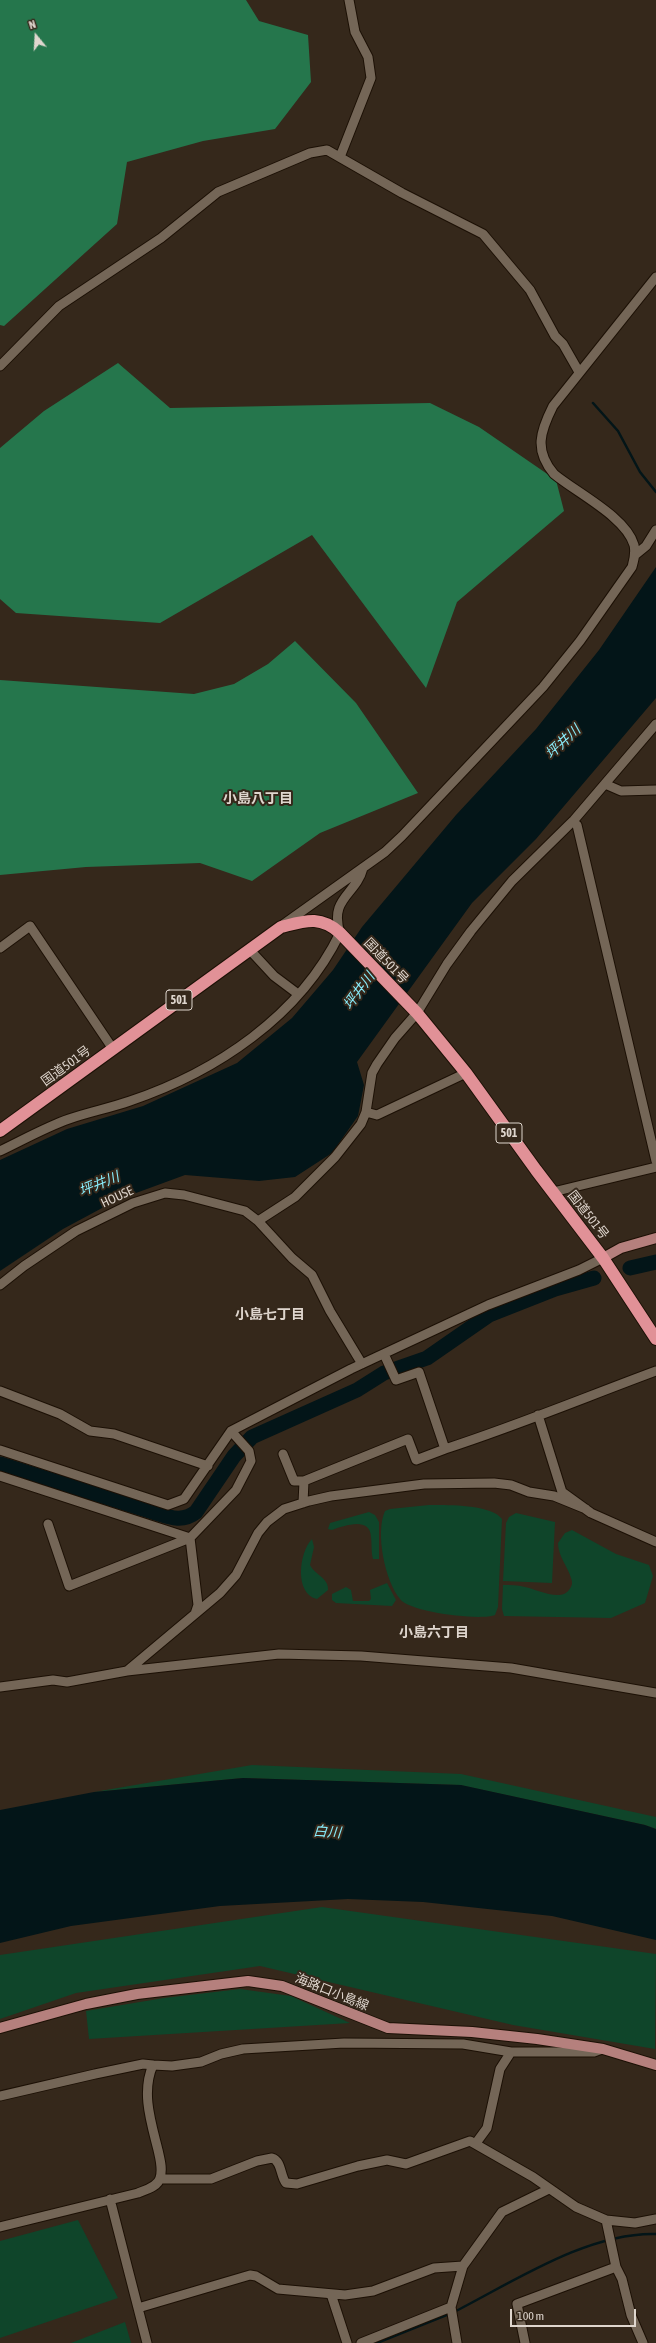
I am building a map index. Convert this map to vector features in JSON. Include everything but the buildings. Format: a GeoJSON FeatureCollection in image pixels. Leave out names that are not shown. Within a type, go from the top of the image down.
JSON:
{"type":"FeatureCollection","features":[{"type":"Feature","properties":{"kind":"highway","name":"国道501号"},"geometry":{"type":"LineString","coordinates":[[0,1131],[281,927],[312,920],[324,921],[330,923],[415,1011],[466,1073],[603,1258],[656,1339]]}},
{"type":"Feature","properties":{"kind":"main road"},"geometry":{"type":"LineString","coordinates":[[603,1258],[621,1248],[656,1238]]}},
{"type":"Feature","properties":{"kind":"main road","name":"海路口小島線"},"geometry":{"type":"LineString","coordinates":[[0,2028],[86,2004],[137,1994],[248,1981],[282,1986],[388,2028],[472,2032],[603,2049],[656,2065]]}},
{"type":"Feature","properties":{"kind":"street"},"geometry":{"type":"LineString","coordinates":[[340,157],[371,78],[368,57],[355,32],[349,0]]}},
{"type":"Feature","properties":{"kind":"street"},"geometry":{"type":"LineString","coordinates":[[0,366],[59,306],[161,238],[218,192],[310,153],[327,150],[402,193],[483,234],[530,290],[555,336],[562,344],[579,372]]}},
{"type":"Feature","properties":{"kind":"street"},"geometry":{"type":"LineString","coordinates":[[281,927],[364,867],[402,836],[543,687],[610,599],[632,567],[635,555],[634,545],[619,522],[554,474],[546,464],[542,451],[541,430],[553,406],[656,277]]}},
{"type":"Feature","properties":{"kind":"street"},"geometry":{"type":"LineString","coordinates":[[635,555],[646,546],[656,530]]}},
{"type":"Feature","properties":{"kind":"street"},"geometry":{"type":"LineString","coordinates":[[258,1221],[295,1197],[311,1182],[361,1124],[366,1112],[372,1073],[447,964],[512,881],[574,820],[656,724]]}},
{"type":"Feature","properties":{"kind":"street"},"geometry":{"type":"LineString","coordinates":[[605,784],[621,791],[656,790]]}},
{"type":"Feature","properties":{"kind":"street"},"geometry":{"type":"LineString","coordinates":[[577,825],[656,1161]]}},
{"type":"Feature","properties":{"kind":"street"},"geometry":{"type":"LineString","coordinates":[[0,1151],[68,1120],[131,1100],[199,1071],[224,1058],[254,1036],[298,994],[330,954],[342,935],[336,922],[341,901],[362,875],[364,867]]}},
{"type":"Feature","properties":{"kind":"street"},"geometry":{"type":"LineString","coordinates":[[0,948],[30,926],[113,1049]]}},
{"type":"Feature","properties":{"kind":"street"},"geometry":{"type":"LineString","coordinates":[[249,949],[274,976],[298,994]]}},
{"type":"Feature","properties":{"kind":"street"},"geometry":{"type":"LineString","coordinates":[[366,1112],[377,1115],[466,1073]]}},
{"type":"Feature","properties":{"kind":"street"},"geometry":{"type":"LineString","coordinates":[[553,1192],[656,1167]]}},
{"type":"Feature","properties":{"kind":"street","name":"HOUSE"},"geometry":{"type":"LineString","coordinates":[[0,1285],[24,1266],[76,1231],[133,1203],[164,1193],[184,1195],[245,1211],[258,1221],[292,1258],[312,1275],[330,1311],[362,1364]]}},
{"type":"Feature","properties":{"kind":"street"},"geometry":{"type":"LineString","coordinates":[[0,1450],[168,1505],[184,1499],[231,1431],[362,1364],[488,1305],[579,1270],[603,1258]]}},
{"type":"Feature","properties":{"kind":"street"},"geometry":{"type":"LineString","coordinates":[[384,1354],[396,1380],[418,1372],[445,1449]]}},
{"type":"Feature","properties":{"kind":"street"},"geometry":{"type":"LineString","coordinates":[[283,1454],[294,1480],[304,1481],[408,1439],[416,1460],[515,1426],[538,1415],[656,1371]]}},
{"type":"Feature","properties":{"kind":"street"},"geometry":{"type":"LineString","coordinates":[[0,1391],[60,1414],[90,1431],[114,1434],[208,1466]]}},
{"type":"Feature","properties":{"kind":"street"},"geometry":{"type":"LineString","coordinates":[[538,1415],[562,1492],[586,1509]]}},
{"type":"Feature","properties":{"kind":"street"},"geometry":{"type":"LineString","coordinates":[[48,1524],[68,1586],[190,1538],[236,1490],[252,1461],[250,1451],[231,1431]]}},
{"type":"Feature","properties":{"kind":"street"},"geometry":{"type":"LineString","coordinates":[[0,1476],[190,1538]]}},
{"type":"Feature","properties":{"kind":"street"},"geometry":{"type":"LineString","coordinates":[[304,1481],[304,1503]]}},
{"type":"Feature","properties":{"kind":"street"},"geometry":{"type":"LineString","coordinates":[[127,1672],[220,1593],[236,1575],[258,1533],[267,1522],[284,1509],[331,1496],[424,1484],[494,1483],[511,1485],[529,1492],[554,1496],[586,1509],[656,1542]]}},
{"type":"Feature","properties":{"kind":"street"},"geometry":{"type":"LineString","coordinates":[[190,1538],[198,1605],[195,1614]]}},
{"type":"Feature","properties":{"kind":"street"},"geometry":{"type":"LineString","coordinates":[[0,1687],[53,1680],[67,1682],[127,1672],[279,1654],[361,1656],[511,1668],[656,1693]]}},
{"type":"Feature","properties":{"kind":"street"},"geometry":{"type":"LineString","coordinates":[[0,2096],[143,2064],[172,2066],[201,2062],[222,2054],[243,2049],[344,2043],[463,2044],[511,2052],[594,2052],[603,2049]]}},
{"type":"Feature","properties":{"kind":"street"},"geometry":{"type":"LineString","coordinates":[[476,2143],[487,2128],[500,2069],[511,2052]]}},
{"type":"Feature","properties":{"kind":"street"},"geometry":{"type":"LineString","coordinates":[[0,2227],[138,2193],[155,2185],[160,2179],[161,2164],[148,2107],[148,2077],[153,2065]]}},
{"type":"Feature","properties":{"kind":"street"},"geometry":{"type":"LineString","coordinates":[[160,2179],[211,2179],[257,2161],[272,2158],[278,2162],[283,2180],[286,2183],[297,2184],[358,2166],[387,2160],[406,2164],[470,2141],[476,2143],[576,2207],[606,2220],[635,2223],[656,2219]]}},
{"type":"Feature","properties":{"kind":"street"},"geometry":{"type":"LineString","coordinates":[[457,2343],[451,2307],[463,2266],[502,2212],[549,2189]]}},
{"type":"Feature","properties":{"kind":"street"},"geometry":{"type":"LineString","coordinates":[[110,2200],[147,2343]]}},
{"type":"Feature","properties":{"kind":"street"},"geometry":{"type":"LineString","coordinates":[[606,2220],[616,2267],[622,2279],[631,2315],[643,2343]]}},
{"type":"Feature","properties":{"kind":"street"},"geometry":{"type":"LineString","coordinates":[[138,2308],[250,2275],[256,2276],[278,2289],[345,2295],[373,2291],[434,2268],[463,2266]]}},
{"type":"Feature","properties":{"kind":"street"},"geometry":{"type":"LineString","coordinates":[[525,2343],[517,2304],[616,2267]]}},
{"type":"Feature","properties":{"kind":"street"},"geometry":{"type":"LineString","coordinates":[[330,2294],[347,2343]]}},
{"type":"Feature","properties":{"kind":"street"},"geometry":{"type":"LineString","coordinates":[[361,2343],[451,2307]]}},
{"type":"Feature","properties":{"kind":"green space"},"geometry":{"type":"Polygon","coordinates":[[[0,0],[246,0],[259,21],[308,35],[311,82],[275,129],[203,141],[127,162],[117,224],[4,326],[0,325],[0,0]]]}},
{"type":"Feature","properties":{"kind":"green space"},"geometry":{"type":"Polygon","coordinates":[[[118,363],[170,408],[430,403],[479,427],[556,480],[564,511],[457,602],[426,688],[312,535],[160,623],[16,613],[0,599],[0,448],[44,411],[118,363]]]}},
{"type":"Feature","properties":{"kind":"green space"},"geometry":{"type":"Polygon","coordinates":[[[295,641],[356,703],[418,793],[320,833],[252,881],[200,863],[86,867],[0,875],[0,680],[194,694],[234,684],[268,664],[295,641]]]}},
{"type":"Feature","properties":{"kind":"green space"},"geometry":{"type":"Polygon","coordinates":[[[429,1505],[457,1505],[479,1508],[488,1510],[502,1519],[498,1607],[495,1615],[487,1617],[461,1616],[417,1608],[406,1604],[400,1599],[395,1591],[386,1569],[381,1544],[382,1520],[385,1511],[390,1509],[429,1505]]]}},
{"type":"Feature","properties":{"kind":"green space"},"geometry":{"type":"Polygon","coordinates":[[[369,1512],[375,1515],[379,1522],[379,1559],[373,1559],[370,1531],[366,1526],[356,1524],[343,1526],[332,1530],[328,1529],[330,1523],[369,1512]]]}},
{"type":"Feature","properties":{"kind":"green space"},"geometry":{"type":"Polygon","coordinates":[[[516,1513],[555,1522],[552,1583],[503,1581],[506,1523],[509,1517],[516,1513]]]}},
{"type":"Feature","properties":{"kind":"green space"},"geometry":{"type":"Polygon","coordinates":[[[572,1530],[616,1554],[649,1565],[653,1576],[645,1603],[611,1618],[504,1616],[502,1609],[503,1585],[522,1586],[554,1595],[560,1595],[569,1590],[572,1580],[561,1557],[558,1543],[565,1533],[572,1530]]]}},
{"type":"Feature","properties":{"kind":"green space"},"geometry":{"type":"Polygon","coordinates":[[[312,1539],[314,1547],[310,1565],[324,1579],[328,1586],[328,1590],[317,1599],[310,1596],[305,1589],[301,1572],[304,1553],[312,1539]]]}},
{"type":"Feature","properties":{"kind":"green space"},"geometry":{"type":"Polygon","coordinates":[[[387,1583],[396,1600],[392,1606],[336,1603],[332,1600],[332,1594],[346,1587],[351,1590],[353,1601],[369,1601],[371,1599],[370,1590],[387,1583]]]}},
{"type":"Feature","properties":{"kind":"green space"},"geometry":{"type":"Polygon","coordinates":[[[252,1765],[461,1774],[656,1817],[656,1829],[645,1825],[460,1785],[243,1778],[94,1792],[252,1765]]]}},
{"type":"Feature","properties":{"kind":"green space"},"geometry":{"type":"Polygon","coordinates":[[[322,1907],[656,1954],[655,2049],[513,2025],[260,1966],[76,1993],[0,2019],[0,1955],[322,1907]]]}},
{"type":"Feature","properties":{"kind":"green space"},"geometry":{"type":"Polygon","coordinates":[[[240,1989],[291,1996],[350,2023],[89,2039],[86,2011],[164,1998],[240,1989]]]}},
{"type":"Feature","properties":{"kind":"green space"},"geometry":{"type":"Polygon","coordinates":[[[78,2220],[118,2298],[0,2338],[0,2241],[78,2220]]]}},
{"type":"Feature","properties":{"kind":"green space"},"geometry":{"type":"Polygon","coordinates":[[[125,2322],[131,2343],[71,2343],[125,2322]]]}},
{"type":"Feature","properties":{"kind":"water","name":"坪井川"},"geometry":{"type":"Polygon","coordinates":[[[656,567],[656,698],[536,839],[472,903],[357,1062],[364,1085],[358,1116],[332,1153],[295,1177],[259,1181],[185,1175],[117,1200],[63,1229],[0,1271],[0,1160],[67,1129],[143,1106],[237,1063],[292,1018],[333,970],[362,927],[456,815],[536,729],[599,650],[656,567]]]}},
{"type":"Feature","properties":{"kind":"water","name":"白川"},"geometry":{"type":"Polygon","coordinates":[[[243,1778],[461,1785],[645,1825],[656,1829],[656,1940],[552,1916],[423,1902],[348,1899],[220,1906],[71,1926],[0,1943],[0,1810],[94,1792],[243,1778]]]}},
{"type":"Feature","properties":{"kind":"waterway"},"geometry":{"type":"LineString","coordinates":[[593,403],[618,431],[640,472],[656,492]]}},
{"type":"Feature","properties":{"kind":"waterway"},"geometry":{"type":"LineString","coordinates":[[630,1268],[656,1262]]}},
{"type":"Feature","properties":{"kind":"waterway"},"geometry":{"type":"LineString","coordinates":[[0,1464],[164,1516],[175,1518],[186,1517],[196,1512],[234,1456],[252,1437],[357,1390],[384,1373],[427,1358],[489,1315],[555,1289],[594,1278]]}},
{"type":"Feature","properties":{"kind":"waterway"},"geometry":{"type":"LineString","coordinates":[[454,2312],[526,2274],[578,2250],[604,2241],[630,2236],[656,2234]]}},
{"type":"Feature","properties":{"kind":"waterway"},"geometry":{"type":"LineString","coordinates":[[377,2343],[449,2314]]}},
{"type":"Feature","properties":{"kind":"district","name":"小島八丁目"},"geometry":{"type":"Point","coordinates":[258,799]}},
{"type":"Feature","properties":{"kind":"district","name":"小島七丁目"},"geometry":{"type":"Point","coordinates":[270,1315]}},
{"type":"Feature","properties":{"kind":"district","name":"小島六丁目"},"geometry":{"type":"Point","coordinates":[434,1633]}}]}
